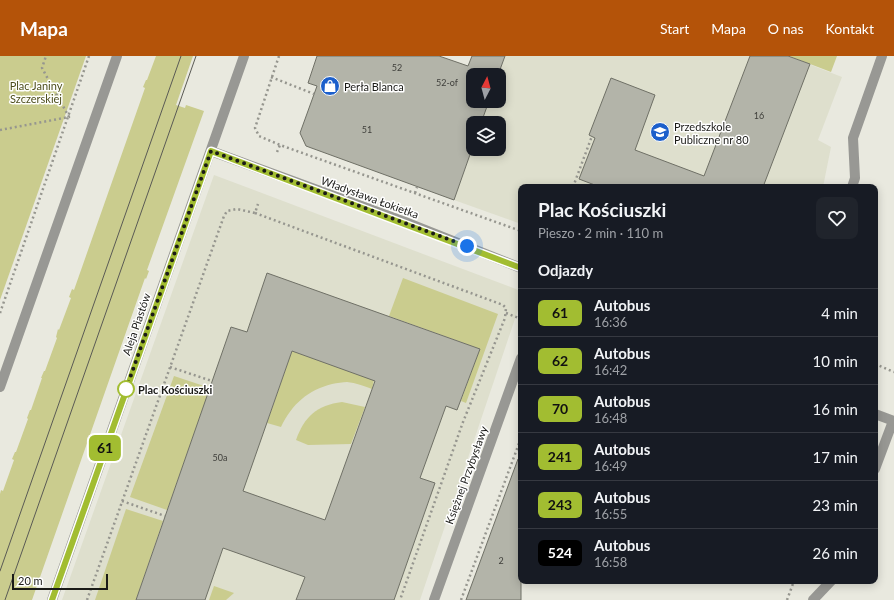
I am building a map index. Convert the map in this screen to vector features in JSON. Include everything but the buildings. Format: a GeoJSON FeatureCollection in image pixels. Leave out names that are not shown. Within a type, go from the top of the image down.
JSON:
{"type":"FeatureCollection","features":[{"type":"Feature","properties":{"kind":"street"},"geometry":{"type":"LineString","coordinates":[[0,387],[117,56]]}},
{"type":"Feature","properties":{"kind":"street","name":"Aleja Piastów"},"geometry":{"type":"LineString","coordinates":[[52,600],[244,56]]}},
{"type":"Feature","properties":{"kind":"street"},"geometry":{"type":"LineString","coordinates":[[853,184],[855,178],[853,138],[882,56]]}},
{"type":"Feature","properties":{"kind":"street","name":"Władysława Łokietka"},"geometry":{"type":"LineString","coordinates":[[211,151],[405,222],[518,267]]}},
{"type":"Feature","properties":{"kind":"street","name":"Księżnej Przybysławy"},"geometry":{"type":"LineString","coordinates":[[434,600],[518,366]]}},
{"type":"Feature","properties":{"kind":"street"},"geometry":{"type":"LineString","coordinates":[[878,415],[894,421],[878,461]]}},
{"type":"Feature","properties":{"kind":"street"},"geometry":{"type":"LineString","coordinates":[[813,600],[828,584]]}},
{"type":"Feature","properties":{"kind":"path"},"geometry":{"type":"LineString","coordinates":[[46,56],[42,68],[69,116]]}},
{"type":"Feature","properties":{"kind":"path"},"geometry":{"type":"LineString","coordinates":[[0,313],[89,56]]}},
{"type":"Feature","properties":{"kind":"path"},"geometry":{"type":"LineString","coordinates":[[279,56],[254,128],[258,136],[518,230]]}},
{"type":"Feature","properties":{"kind":"path"},"geometry":{"type":"LineString","coordinates":[[271,77],[314,94]]}},
{"type":"Feature","properties":{"kind":"path"},"geometry":{"type":"LineString","coordinates":[[0,130],[69,116]]}},
{"type":"Feature","properties":{"kind":"path"},"geometry":{"type":"LineString","coordinates":[[574,184],[592,136]]}},
{"type":"Feature","properties":{"kind":"path"},"geometry":{"type":"LineString","coordinates":[[275,158],[280,145]]}},
{"type":"Feature","properties":{"kind":"path"},"geometry":{"type":"LineString","coordinates":[[415,193],[417,187]]}},
{"type":"Feature","properties":{"kind":"path"},"geometry":{"type":"LineString","coordinates":[[255,213],[258,204]]}},
{"type":"Feature","properties":{"kind":"path"},"geometry":{"type":"LineString","coordinates":[[86,600],[224,216],[227,211],[237,209],[255,213],[503,305],[506,308],[506,313],[463,422],[400,600]]}},
{"type":"Feature","properties":{"kind":"path"},"geometry":{"type":"LineString","coordinates":[[506,313],[518,318]]}},
{"type":"Feature","properties":{"kind":"path"},"geometry":{"type":"LineString","coordinates":[[878,365],[894,372]]}},
{"type":"Feature","properties":{"kind":"path"},"geometry":{"type":"LineString","coordinates":[[170,367],[212,381]]}},
{"type":"Feature","properties":{"kind":"path"},"geometry":{"type":"LineString","coordinates":[[461,600],[518,446]]}},
{"type":"Feature","properties":{"kind":"path"},"geometry":{"type":"LineString","coordinates":[[122,501],[165,516]]}},
{"type":"Feature","properties":{"kind":"path"},"geometry":{"type":"LineString","coordinates":[[787,600],[793,584]]}},
{"type":"Feature","properties":{"kind":"shaded area","name":"Przedszkole Publiczne nr 80"},"geometry":{"type":"Polygon","coordinates":[[[505,56],[788,56],[842,77],[818,140],[831,147],[824,184],[518,184],[518,223],[454,200],[470,156],[506,156],[506,116],[484,116],[486,108],[506,108],[506,68],[501,68],[505,56]]]}},
{"type":"Feature","properties":{"kind":"shaded area"},"geometry":{"type":"Polygon","coordinates":[[[214,175],[518,290],[518,310],[420,600],[62,600],[214,175]]]}},
{"type":"Feature","properties":{"kind":"green space","name":"Plac Janiny Szczerskiej"},"geometry":{"type":"Polygon","coordinates":[[[0,56],[86,56],[0,300],[0,56]]]}},
{"type":"Feature","properties":{"kind":"green space"},"geometry":{"type":"Polygon","coordinates":[[[156,56],[193,56],[176,105],[185,108],[186,105],[204,111],[147,270],[149,271],[146,279],[145,278],[32,600],[0,600],[1,490],[3,491],[14,460],[12,459],[16,452],[41,378],[57,338],[58,329],[59,330],[71,298],[69,297],[72,289],[74,290],[145,88],[143,87],[156,56]]]}},
{"type":"Feature","properties":{"kind":"green space"},"geometry":{"type":"Polygon","coordinates":[[[789,56],[837,56],[831,72],[789,56]]]}},
{"type":"Feature","properties":{"kind":"green space"},"geometry":{"type":"Polygon","coordinates":[[[403,278],[498,314],[466,403],[461,401],[480,349],[389,316],[403,278]]]}},
{"type":"Feature","properties":{"kind":"green space"},"geometry":{"type":"Polygon","coordinates":[[[292,351],[374,380],[372,389],[347,382],[332,384],[315,390],[302,399],[290,411],[281,427],[267,423],[292,351]]]}},
{"type":"Feature","properties":{"kind":"green space"},"geometry":{"type":"Polygon","coordinates":[[[174,376],[210,388],[167,510],[130,497],[174,376]]]}},
{"type":"Feature","properties":{"kind":"green space"},"geometry":{"type":"Polygon","coordinates":[[[342,402],[365,407],[351,444],[308,445],[296,440],[307,419],[319,409],[342,402]]]}},
{"type":"Feature","properties":{"kind":"green space"},"geometry":{"type":"Polygon","coordinates":[[[126,509],[163,521],[136,600],[95,600],[126,509]]]}},
{"type":"Feature","properties":{"kind":"green space"},"geometry":{"type":"Polygon","coordinates":[[[214,586],[234,593],[226,600],[209,600],[214,586]]]}},
{"type":"Feature","properties":{"kind":"tram line"},"geometry":{"type":"LineString","coordinates":[[0,571],[181,56]]}},
{"type":"Feature","properties":{"kind":"tram line"},"geometry":{"type":"LineString","coordinates":[[5,600],[196,56]]}},
{"type":"Feature","properties":{"kind":"bus line","name":"61"},"geometry":{"type":"LineString","coordinates":[[52,600],[211,151],[405,222],[518,267]]}},
{"type":"Feature","properties":{"kind":"place","name":"Perła Blanca"},"geometry":{"type":"Point","coordinates":[330,86]}},
{"type":"Feature","properties":{"kind":"place","name":"Przedszkole Publiczne nr 80"},"geometry":{"type":"Point","coordinates":[660,132]}},
{"type":"Feature","properties":{"kind":"place","name":"Plac Kościuszki"},"geometry":{"type":"Point","coordinates":[126,389]}},
{"type":"Feature","properties":{"kind":"route"},"geometry":{"type":"LineString","coordinates":[[126,389],[211,151],[467,246]]}}]}
